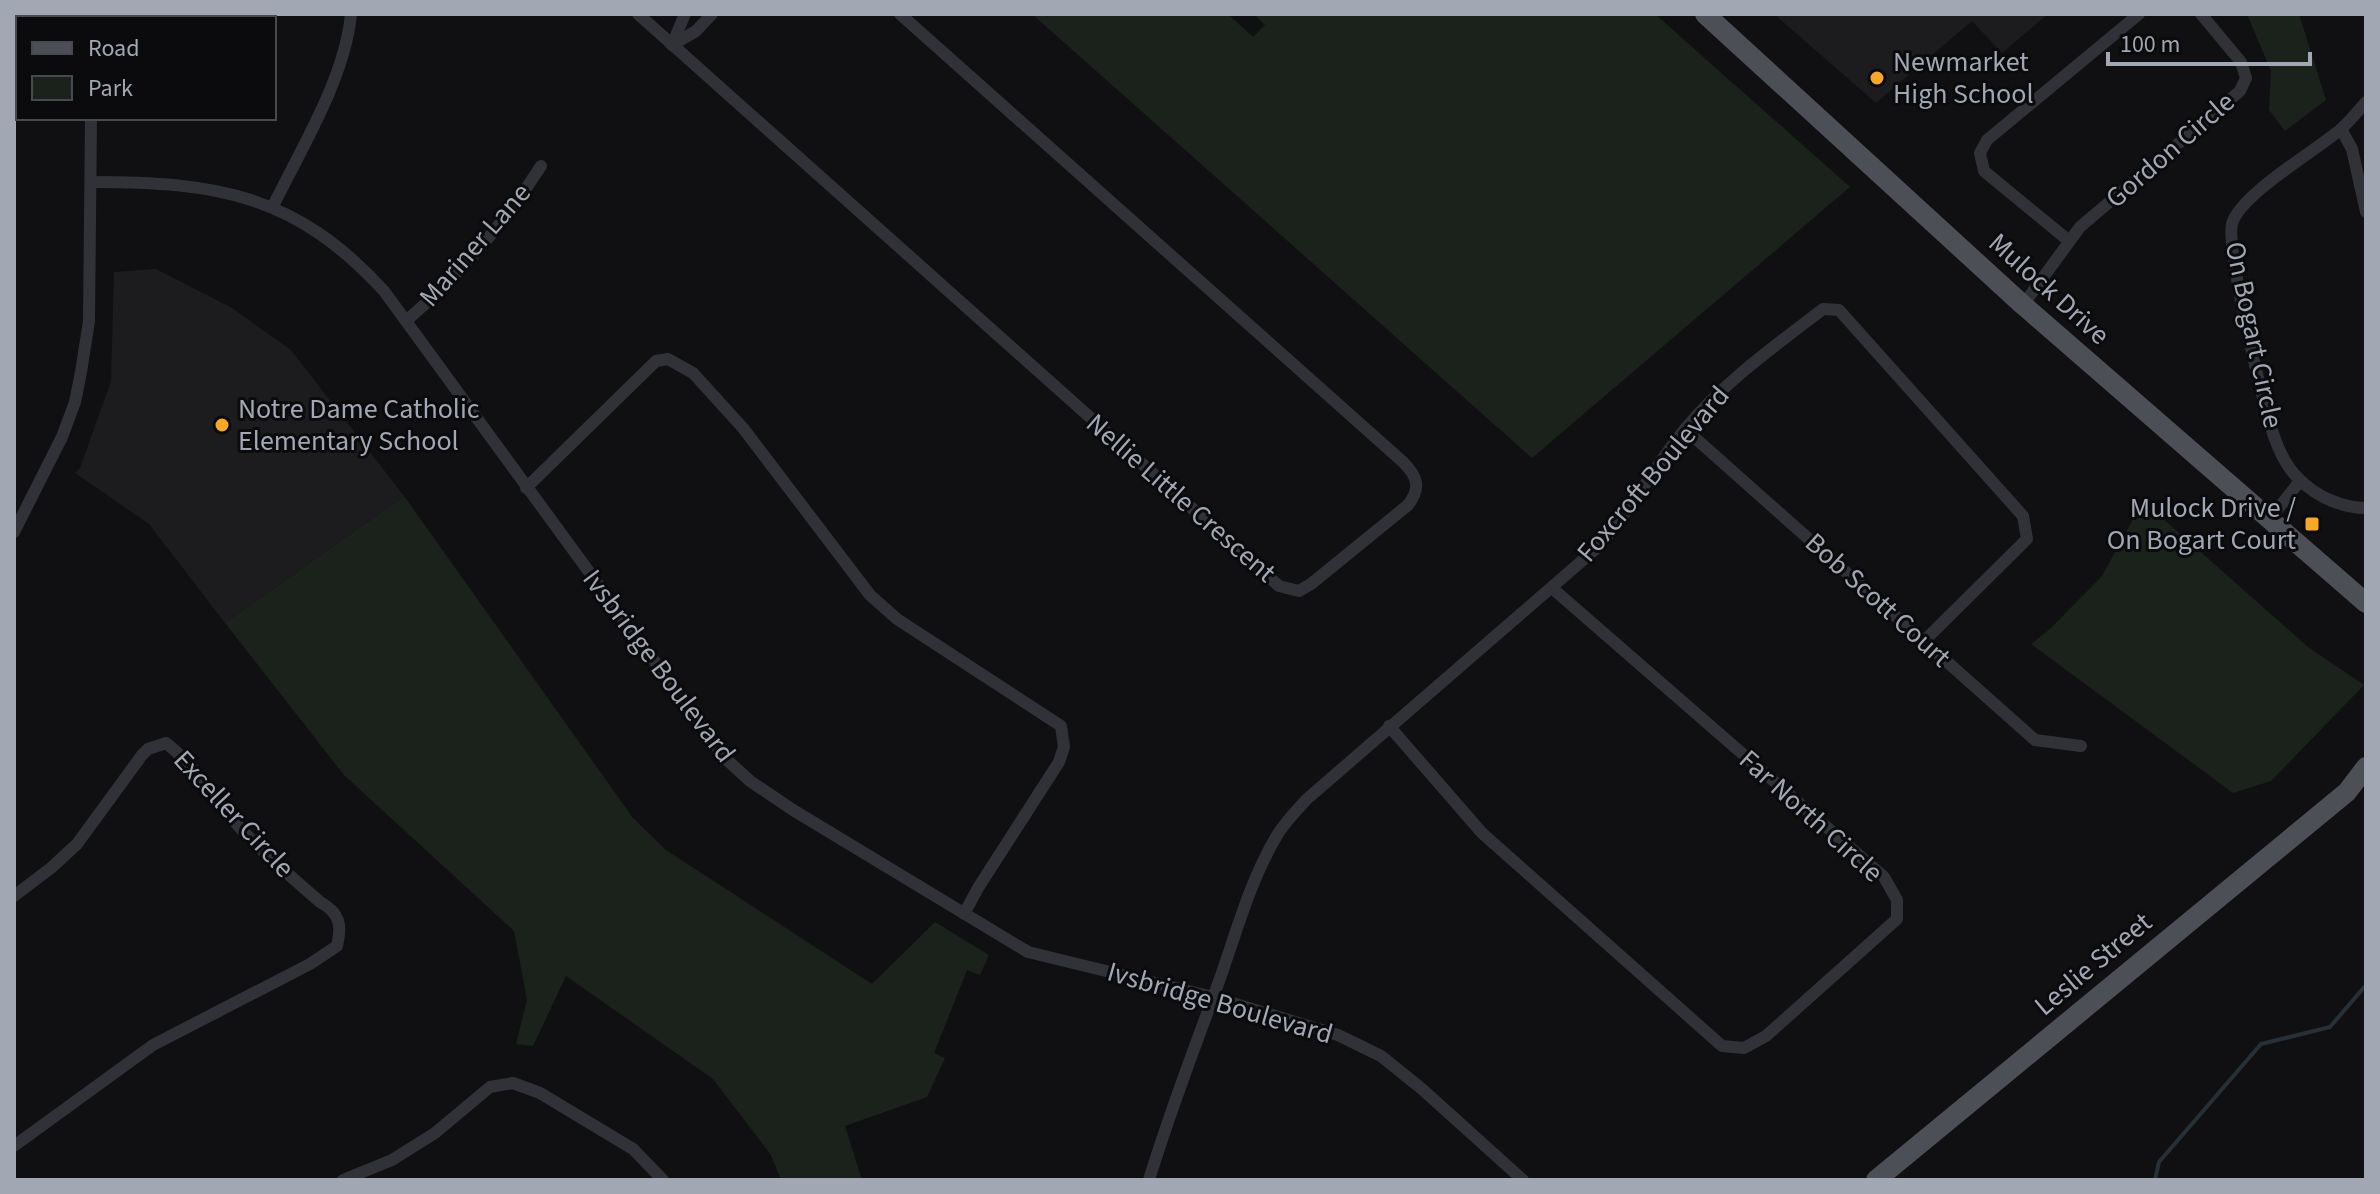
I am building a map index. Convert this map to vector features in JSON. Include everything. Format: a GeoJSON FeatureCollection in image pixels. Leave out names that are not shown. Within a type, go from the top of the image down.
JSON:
{"type":"FeatureCollection","features":[{"type":"Feature","properties":{"kind":"main road","name":"Mulock Drive"},"geometry":{"type":"LineString","coordinates":[[1705,14],[2023,305],[2364,603]]}},
{"type":"Feature","properties":{"kind":"main road","name":"Leslie Street"},"geometry":{"type":"LineString","coordinates":[[1876,1180],[2356,788],[2366,767]]}},
{"type":"Feature","properties":{"kind":"street"},"geometry":{"type":"LineString","coordinates":[[273,206],[344,51],[351,14]]}},
{"type":"Feature","properties":{"kind":"street","name":"Nellie Little Crescent"},"geometry":{"type":"LineString","coordinates":[[638,14],[1279,586],[1299,591],[1311,584],[1408,505],[1418,489],[1417,480],[1403,462],[900,14]]}},
{"type":"Feature","properties":{"kind":"street"},"geometry":{"type":"LineString","coordinates":[[672,45],[685,14]]}},
{"type":"Feature","properties":{"kind":"street"},"geometry":{"type":"LineString","coordinates":[[672,45],[696,31],[712,14]]}},
{"type":"Feature","properties":{"kind":"street"},"geometry":{"type":"LineString","coordinates":[[2069,241],[1984,171],[1980,153],[1987,140],[2139,14]]}},
{"type":"Feature","properties":{"kind":"street","name":"Gordon Circle"},"geometry":{"type":"LineString","coordinates":[[2023,305],[2080,227],[2240,91],[2246,78],[2241,62],[2201,14]]}},
{"type":"Feature","properties":{"kind":"street"},"geometry":{"type":"LineString","coordinates":[[2366,102],[2341,129],[2352,149],[2366,212]]}},
{"type":"Feature","properties":{"kind":"street"},"geometry":{"type":"LineString","coordinates":[[14,532],[62,437],[81,372],[89,321],[91,120]]}},
{"type":"Feature","properties":{"kind":"street","name":"On Bogart Circle"},"geometry":{"type":"LineString","coordinates":[[2341,129],[2263,187],[2232,223],[2231,244],[2256,367],[2274,438],[2286,462],[2300,481],[2334,502],[2366,508]]}},
{"type":"Feature","properties":{"kind":"street","name":"Mariner Lane"},"geometry":{"type":"LineString","coordinates":[[406,321],[439,293],[497,227],[541,166]]}},
{"type":"Feature","properties":{"kind":"street","name":"Ivsbridge Boulevard"},"geometry":{"type":"LineString","coordinates":[[91,182],[198,186],[273,206],[319,233],[359,264],[406,321],[725,758],[750,781],[1028,952],[1213,997],[1338,1035],[1381,1056],[1523,1180]]}},
{"type":"Feature","properties":{"kind":"street","name":"Foxcroft Boulevard"},"geometry":{"type":"LineString","coordinates":[[1149,1180],[1247,897],[1278,834],[1307,799],[1598,547],[1615,528],[1685,429],[1731,381],[1823,309],[1839,310],[2023,516],[2027,539],[1924,641]]}},
{"type":"Feature","properties":{"kind":"street"},"geometry":{"type":"LineString","coordinates":[[526,488],[656,361],[668,359],[678,363],[693,373],[743,428],[870,595],[897,619],[1061,726],[1064,747],[1059,762],[964,914]]}},
{"type":"Feature","properties":{"kind":"street","name":"Bob Scott Court"},"geometry":{"type":"LineString","coordinates":[[1685,429],[2035,740],[2081,746]]}},
{"type":"Feature","properties":{"kind":"street"},"geometry":{"type":"LineString","coordinates":[[2269,520],[2300,481]]}},
{"type":"Feature","properties":{"kind":"street","name":"Far North Circle"},"geometry":{"type":"LineString","coordinates":[[1389,726],[1482,833],[1722,1046],[1744,1048],[1766,1036],[1897,919],[1897,900],[1884,877],[1552,588]]}},
{"type":"Feature","properties":{"kind":"street","name":"Exceller Circle"},"geometry":{"type":"LineString","coordinates":[[14,896],[77,844],[142,755],[148,749],[166,743],[196,771],[242,830],[320,902],[331,908],[338,915],[341,925],[337,946],[310,964],[153,1045],[14,1146]]}},
{"type":"Feature","properties":{"kind":"street"},"geometry":{"type":"LineString","coordinates":[[343,1180],[392,1160],[435,1133],[490,1087],[513,1083],[540,1093],[633,1149],[663,1180]]}},
{"type":"Feature","properties":{"kind":"shaded area","name":"Newmarket High School"},"geometry":{"type":"Polygon","coordinates":[[[1774,14],[2048,14],[2002,53],[1972,21],[1876,103],[1774,14]]]}},
{"type":"Feature","properties":{"kind":"shaded area","name":"Notre Dame Catholic Elementary School"},"geometry":{"type":"Polygon","coordinates":[[[156,269],[232,308],[291,350],[404,496],[225,623],[149,524],[75,473],[80,468],[111,381],[114,272],[156,269]]]}},
{"type":"Feature","properties":{"kind":"green space"},"geometry":{"type":"Polygon","coordinates":[[[1032,14],[1228,14],[1253,37],[1265,25],[1254,14],[1655,14],[1850,187],[1532,458],[1032,14]]]}},
{"type":"Feature","properties":{"kind":"green space"},"geometry":{"type":"Polygon","coordinates":[[[2247,14],[2299,14],[2326,100],[2285,131],[2269,110],[2271,71],[2247,14]]]}},
{"type":"Feature","properties":{"kind":"green space"},"geometry":{"type":"Polygon","coordinates":[[[404,496],[633,818],[666,850],[872,984],[935,922],[989,955],[980,975],[967,970],[934,1053],[945,1058],[927,1097],[845,1126],[862,1180],[781,1180],[771,1155],[713,1079],[566,976],[533,1046],[516,1044],[527,1000],[514,931],[344,775],[225,623],[404,496]]]}},
{"type":"Feature","properties":{"kind":"green space"},"geometry":{"type":"Polygon","coordinates":[[[2143,501],[2308,647],[2364,685],[2271,781],[2233,793],[2031,644],[2102,576],[2143,501]]]}},
{"type":"Feature","properties":{"kind":"waterway"},"geometry":{"type":"LineString","coordinates":[[2155,1180],[2159,1162],[2261,1044],[2330,1027],[2366,985]]}},
{"type":"Feature","properties":{"kind":"place","name":"Newmarket High School"},"geometry":{"type":"Point","coordinates":[1877,78]}},
{"type":"Feature","properties":{"kind":"place","name":"Notre Dame Catholic Elementary School"},"geometry":{"type":"Point","coordinates":[222,425]}},
{"type":"Feature","properties":{"kind":"place","name":"Mulock Drive / On Bogart Court"},"geometry":{"type":"Point","coordinates":[2312,524]}}]}
